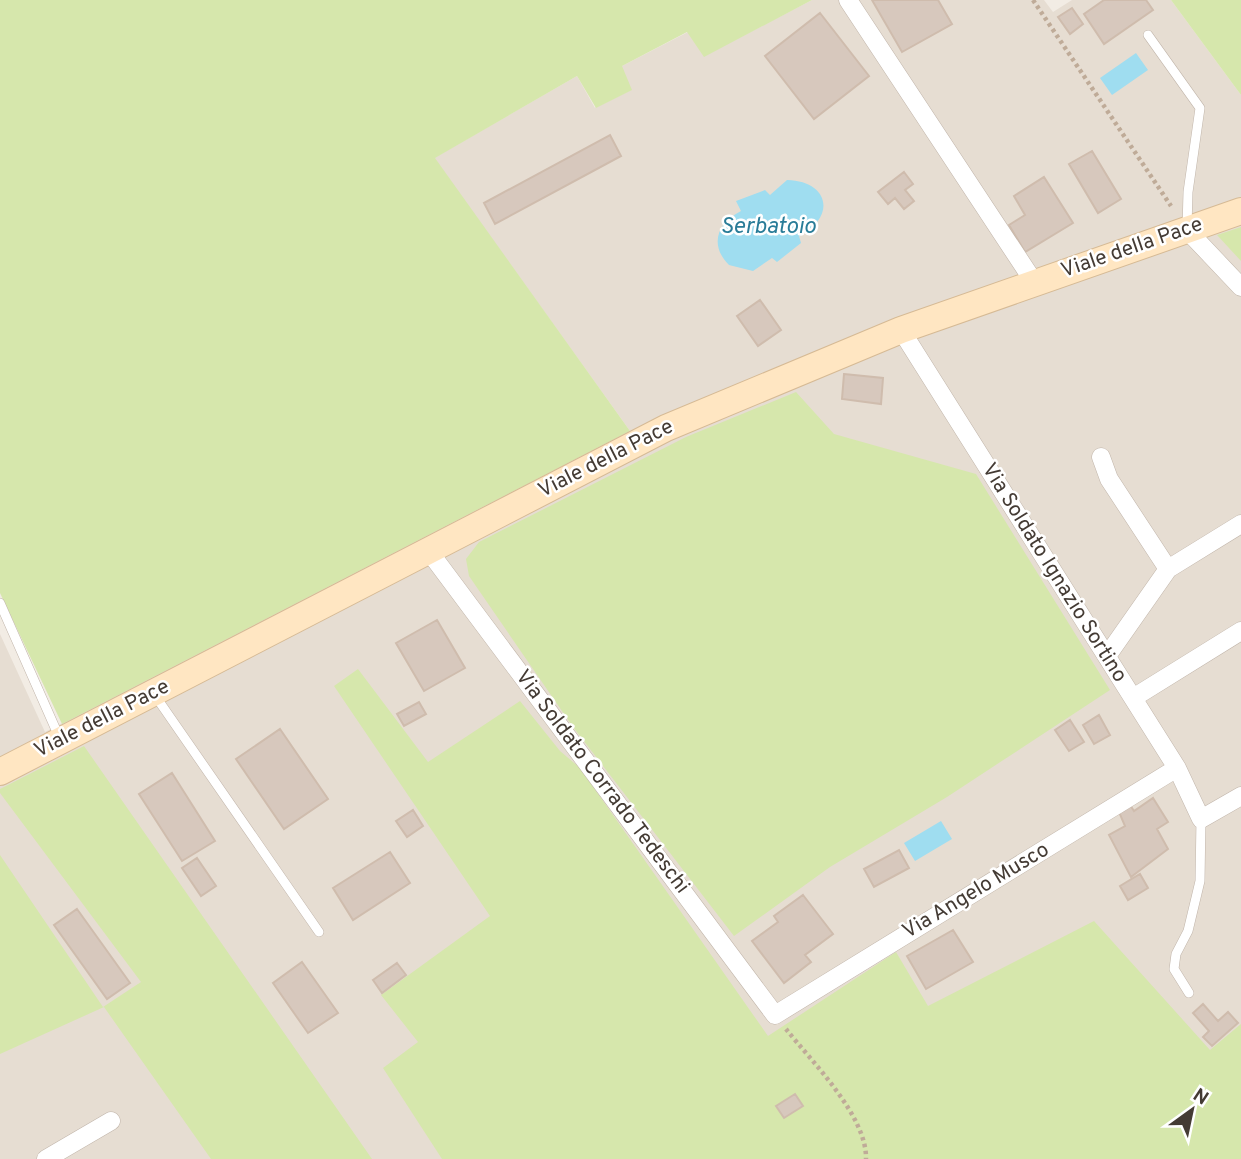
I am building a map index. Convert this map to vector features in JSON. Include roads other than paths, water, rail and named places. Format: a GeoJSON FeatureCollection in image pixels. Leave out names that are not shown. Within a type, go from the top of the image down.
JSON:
{"type":"FeatureCollection","features":[{"type":"Feature","properties":{"kind":"street"},"geometry":{"type":"LineString","coordinates":[[848,0],[1034,282]]}},
{"type":"Feature","properties":{"kind":"street","name":"Viale della Pace"},"geometry":{"type":"LineString","coordinates":[[0,772],[666,428],[901,330],[1241,211]]}},
{"type":"Feature","properties":{"kind":"street"},"geometry":{"type":"LineString","coordinates":[[1187,230],[1241,287]]}},
{"type":"Feature","properties":{"kind":"street","name":"Via Soldato Ignazio Sortino"},"geometry":{"type":"LineString","coordinates":[[901,330],[1177,768],[1201,819]]}},
{"type":"Feature","properties":{"kind":"street"},"geometry":{"type":"LineString","coordinates":[[1101,457],[1109,479],[1168,569]]}},
{"type":"Feature","properties":{"kind":"street"},"geometry":{"type":"LineString","coordinates":[[1107,656],[1168,569],[1241,524]]}},
{"type":"Feature","properties":{"kind":"street","name":"Via Soldato Corrado Tedeschi"},"geometry":{"type":"LineString","coordinates":[[428,550],[775,1015]]}},
{"type":"Feature","properties":{"kind":"street"},"geometry":{"type":"LineString","coordinates":[[1133,698],[1241,631]]}},
{"type":"Feature","properties":{"kind":"street","name":"Via Angelo Musco"},"geometry":{"type":"LineString","coordinates":[[775,1015],[1177,768]]}},
{"type":"Feature","properties":{"kind":"street"},"geometry":{"type":"LineString","coordinates":[[1201,819],[1241,796]]}},
{"type":"Feature","properties":{"kind":"street"},"geometry":{"type":"LineString","coordinates":[[46,1159],[111,1121]]}},
{"type":"Feature","properties":{"kind":"lane"},"geometry":{"type":"LineString","coordinates":[[1148,35],[1200,108],[1188,192],[1187,230]]}},
{"type":"Feature","properties":{"kind":"lane"},"geometry":{"type":"LineString","coordinates":[[0,603],[61,740]]}},
{"type":"Feature","properties":{"kind":"lane"},"geometry":{"type":"LineString","coordinates":[[153,693],[319,932]]}},
{"type":"Feature","properties":{"kind":"lane"},"geometry":{"type":"LineString","coordinates":[[1189,993],[1174,969],[1176,954],[1188,931],[1200,881],[1201,819]]}},
{"type":"Feature","properties":{"kind":"water"},"geometry":{"type":"Polygon","coordinates":[[[1136,53],[1148,70],[1112,95],[1100,78],[1136,53]]]}},
{"type":"Feature","properties":{"kind":"water","name":"Serbatoio"},"geometry":{"type":"Polygon","coordinates":[[[787,180],[801,182],[819,193],[823,210],[819,219],[799,236],[801,243],[777,262],[772,258],[753,271],[729,265],[719,250],[718,235],[726,222],[741,211],[736,201],[765,190],[770,195],[787,180]]]}},
{"type":"Feature","properties":{"kind":"water"},"geometry":{"type":"Polygon","coordinates":[[[941,821],[952,839],[915,861],[904,843],[941,821]]]}}]}
